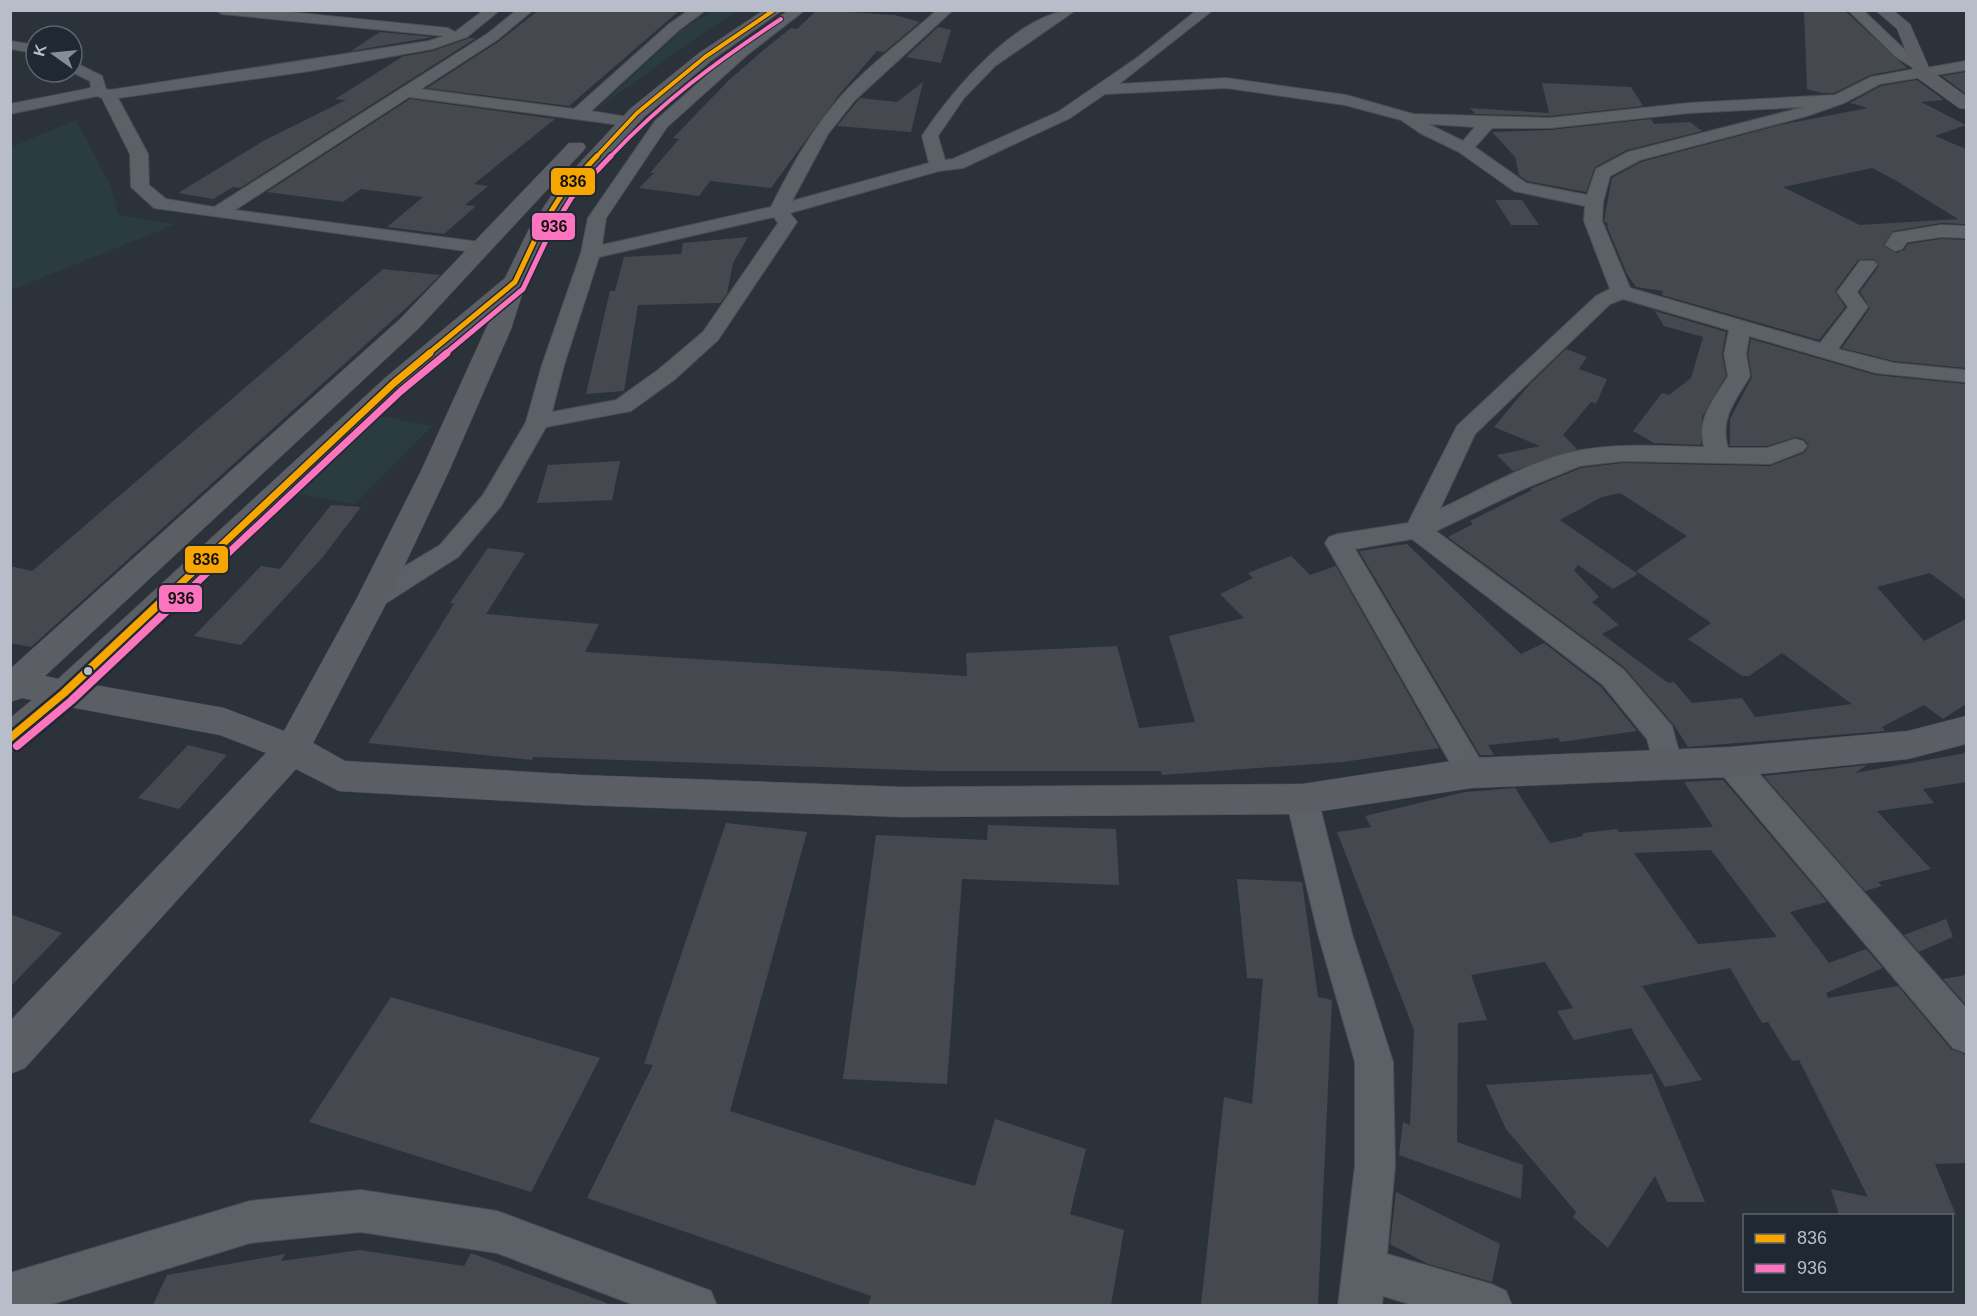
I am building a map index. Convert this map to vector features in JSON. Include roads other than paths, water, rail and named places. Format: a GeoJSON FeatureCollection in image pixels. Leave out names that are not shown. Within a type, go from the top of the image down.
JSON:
{"type":"FeatureCollection","features":[{"type":"Feature","properties":{"kind":"main road"},"geometry":{"type":"LineString","coordinates":[[13,685],[409,324],[603,118],[694,50],[756,10]]}},
{"type":"Feature","properties":{"kind":"main road"},"geometry":{"type":"LineString","coordinates":[[10,1053],[292,749],[373,598],[435,471],[499,329],[515,282],[540,229],[564,191],[628,121],[705,57],[775,10]]}},
{"type":"Feature","properties":{"kind":"main road"},"geometry":{"type":"LineString","coordinates":[[1883,10],[1904,27],[1921,69],[1966,104]]}},
{"type":"Feature","properties":{"kind":"main road"},"geometry":{"type":"LineString","coordinates":[[444,288],[515,282]]}},
{"type":"Feature","properties":{"kind":"main road"},"geometry":{"type":"LineString","coordinates":[[10,738],[64,693],[394,383],[515,282]]}},
{"type":"Feature","properties":{"kind":"main road"},"geometry":{"type":"LineString","coordinates":[[409,324],[452,336],[499,329]]}},
{"type":"Feature","properties":{"kind":"main road"},"geometry":{"type":"LineString","coordinates":[[13,685],[225,722],[292,749],[339,776],[581,790],[902,802],[1302,799],[1472,773],[1730,762],[1908,745],[1966,730]]}},
{"type":"Feature","properties":{"kind":"street"},"geometry":{"type":"LineString","coordinates":[[222,10],[492,37]]}},
{"type":"Feature","properties":{"kind":"street"},"geometry":{"type":"LineString","coordinates":[[10,109],[104,93],[310,66],[432,45],[462,34],[493,10]]}},
{"type":"Feature","properties":{"kind":"street"},"geometry":{"type":"LineString","coordinates":[[217,213],[492,37],[526,10]]}},
{"type":"Feature","properties":{"kind":"street"},"geometry":{"type":"LineString","coordinates":[[578,114],[674,27],[699,10]]}},
{"type":"Feature","properties":{"kind":"street"},"geometry":{"type":"LineString","coordinates":[[373,598],[449,551],[492,500],[538,422],[553,365],[591,253],[597,218],[661,124],[742,52],[798,10]]}},
{"type":"Feature","properties":{"kind":"street"},"geometry":{"type":"LineString","coordinates":[[778,211],[795,177],[836,112],[874,71],[946,10]]}},
{"type":"Feature","properties":{"kind":"street"},"geometry":{"type":"LineString","coordinates":[[938,166],[930,136],[949,106],[989,61],[1025,34],[1069,10]]}},
{"type":"Feature","properties":{"kind":"street"},"geometry":{"type":"LineString","coordinates":[[591,253],[778,211],[938,166],[957,164],[1064,115],[1143,60],[1206,10]]}},
{"type":"Feature","properties":{"kind":"street"},"geometry":{"type":"LineString","coordinates":[[1855,10],[1901,54],[1921,69]]}},
{"type":"Feature","properties":{"kind":"street"},"geometry":{"type":"LineString","coordinates":[[1143,60],[1228,84],[1346,100],[1407,117],[1488,123],[1550,123],[1689,108],[1838,100]]}},
{"type":"Feature","properties":{"kind":"street"},"geometry":{"type":"LineString","coordinates":[[1621,292],[1593,221],[1594,202],[1602,173],[1634,156],[1801,114],[1838,100],[1876,80],[1921,69],[1966,66]]}},
{"type":"Feature","properties":{"kind":"street"},"geometry":{"type":"LineString","coordinates":[[84,72],[97,79],[139,154],[140,187],[160,204],[480,247]]}},
{"type":"Feature","properties":{"kind":"street"},"geometry":{"type":"LineString","coordinates":[[1101,89],[1228,84]]}},
{"type":"Feature","properties":{"kind":"street"},"geometry":{"type":"LineString","coordinates":[[405,92],[628,121]]}},
{"type":"Feature","properties":{"kind":"street"},"geometry":{"type":"LineString","coordinates":[[1407,117],[1426,130],[1465,148],[1521,188],[1594,202]]}},
{"type":"Feature","properties":{"kind":"street"},"geometry":{"type":"LineString","coordinates":[[1465,148],[1488,123]]}},
{"type":"Feature","properties":{"kind":"street"},"geometry":{"type":"LineString","coordinates":[[538,422],[623,406],[666,375],[711,336],[788,222],[778,211]]}},
{"type":"Feature","properties":{"kind":"street"},"geometry":{"type":"LineString","coordinates":[[1895,245],[1900,237],[1941,231],[1966,231]]}},
{"type":"Feature","properties":{"kind":"street"},"geometry":{"type":"LineString","coordinates":[[1825,351],[1846,326],[1858,306],[1847,292],[1867,266]]}},
{"type":"Feature","properties":{"kind":"street"},"geometry":{"type":"LineString","coordinates":[[1417,530],[1465,431],[1603,300],[1621,292],[1825,351],[1846,360],[1885,368],[1966,376]]}},
{"type":"Feature","properties":{"kind":"street"},"geometry":{"type":"LineString","coordinates":[[1719,456],[1711,435],[1712,418],[1739,376],[1735,354],[1740,328]]}},
{"type":"Feature","properties":{"kind":"street"},"geometry":{"type":"LineString","coordinates":[[1472,773],[1338,543],[1417,530],[1519,481],[1576,459],[1622,453],[1770,456],[1795,446]]}},
{"type":"Feature","properties":{"kind":"street"},"geometry":{"type":"LineString","coordinates":[[1417,530],[1613,677],[1661,735],[1667,763]]}},
{"type":"Feature","properties":{"kind":"street"},"geometry":{"type":"LineString","coordinates":[[1730,762],[1966,1035]]}},
{"type":"Feature","properties":{"kind":"street"},"geometry":{"type":"LineString","coordinates":[[1302,799],[1335,934],[1374,1062],[1375,1166],[1362,1287],[1491,1305]]}},
{"type":"Feature","properties":{"kind":"street"},"geometry":{"type":"LineString","coordinates":[[10,1297],[250,1222],[361,1211],[497,1232],[696,1305]]}},
{"type":"Feature","properties":{"kind":"street"},"geometry":{"type":"LineString","coordinates":[[10,1297],[19,1305]]}}]}
